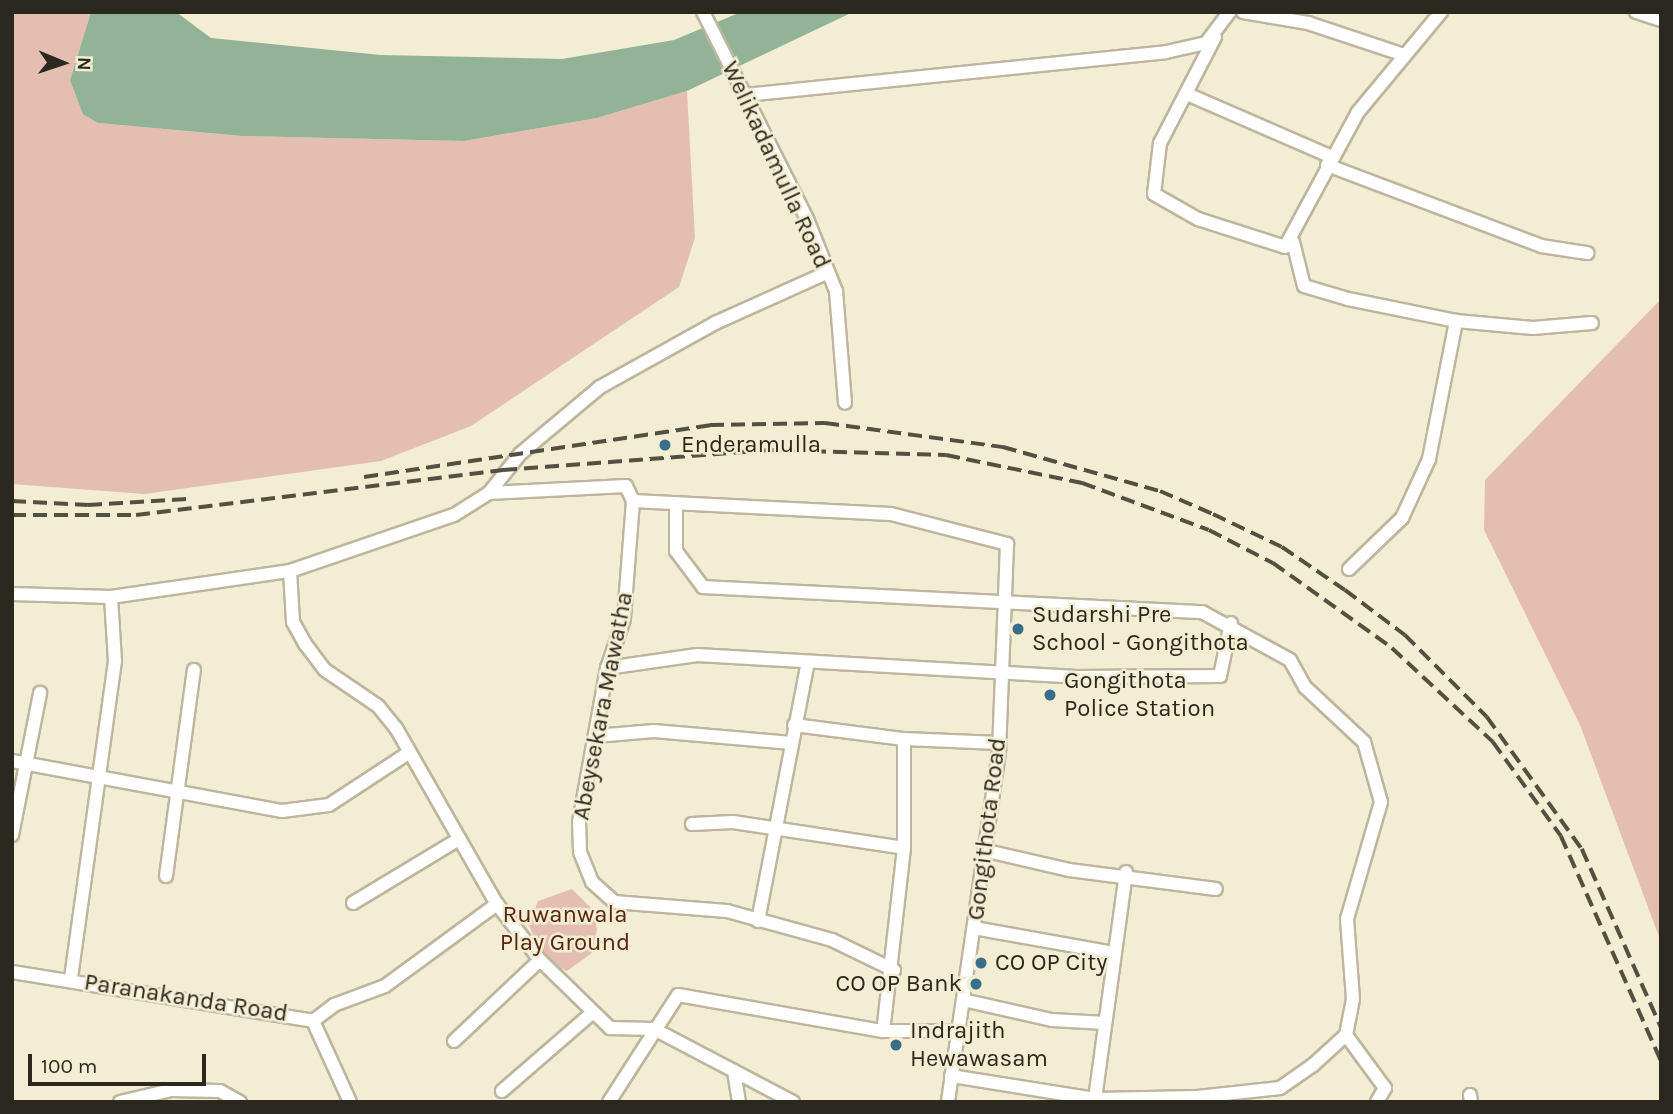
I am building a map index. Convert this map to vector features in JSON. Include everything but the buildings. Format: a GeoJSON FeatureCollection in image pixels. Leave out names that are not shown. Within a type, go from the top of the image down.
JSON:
{"type":"FeatureCollection","features":[{"type":"Feature","properties":{"kind":"street","name":"Welikadamulla Road"},"geometry":{"type":"LineString","coordinates":[[703,12],[745,95],[827,273],[842,330],[845,403]]}},
{"type":"Feature","properties":{"kind":"street"},"geometry":{"type":"LineString","coordinates":[[1229,12],[1160,143],[1154,194],[1198,219],[1285,247],[1293,242],[1330,161],[1404,55],[1441,12]]}},
{"type":"Feature","properties":{"kind":"street"},"geometry":{"type":"LineString","coordinates":[[1242,12],[1308,23],[1404,55]]}},
{"type":"Feature","properties":{"kind":"street"},"geometry":{"type":"LineString","coordinates":[[1636,12],[1661,20]]}},
{"type":"Feature","properties":{"kind":"street"},"geometry":{"type":"LineString","coordinates":[[745,95],[1101,61],[1215,37]]}},
{"type":"Feature","properties":{"kind":"street"},"geometry":{"type":"LineString","coordinates":[[1188,93],[1330,161],[1541,246],[1587,253]]}},
{"type":"Feature","properties":{"kind":"street"},"geometry":{"type":"LineString","coordinates":[[1293,242],[1304,286],[1456,321],[1533,328],[1592,323]]}},
{"type":"Feature","properties":{"kind":"street"},"geometry":{"type":"LineString","coordinates":[[12,594],[111,597],[290,571],[454,514],[489,493],[520,454],[600,387],[715,323],[827,273]]}},
{"type":"Feature","properties":{"kind":"street"},"geometry":{"type":"LineString","coordinates":[[1349,569],[1402,518],[1429,459],[1456,321]]}},
{"type":"Feature","properties":{"kind":"street"},"geometry":{"type":"LineString","coordinates":[[489,493],[626,486],[634,501],[676,503],[676,551],[703,587],[1007,607],[1177,609],[1231,623],[1290,660],[1305,687],[1364,742],[1380,782],[1373,837],[1347,919],[1353,999],[1346,1035],[1280,1088],[1095,1099],[951,1076]]}},
{"type":"Feature","properties":{"kind":"street","name":"Abeysekara Mawatha"},"geometry":{"type":"LineString","coordinates":[[634,501],[624,619],[607,668],[579,822],[580,852],[592,882],[614,902],[727,911],[832,940],[894,970]]}},
{"type":"Feature","properties":{"kind":"street","name":"Gongithota Road"},"geometry":{"type":"LineString","coordinates":[[676,503],[891,514],[996,538],[1011,554],[999,743],[987,851],[956,1031],[948,1102]]}},
{"type":"Feature","properties":{"kind":"street"},"geometry":{"type":"LineString","coordinates":[[290,571],[293,622],[306,645],[325,670],[378,706],[497,904],[540,960],[591,1014],[610,1028],[654,1029],[793,1102]]}},
{"type":"Feature","properties":{"kind":"street"},"geometry":{"type":"LineString","coordinates":[[71,978],[103,773],[115,661],[111,597]]}},
{"type":"Feature","properties":{"kind":"street"},"geometry":{"type":"LineString","coordinates":[[607,668],[697,655],[807,666],[1220,676],[1231,623]]}},
{"type":"Feature","properties":{"kind":"street"},"geometry":{"type":"LineString","coordinates":[[758,920],[807,666]]}},
{"type":"Feature","properties":{"kind":"street"},"geometry":{"type":"LineString","coordinates":[[166,876],[194,670]]}},
{"type":"Feature","properties":{"kind":"street"},"geometry":{"type":"LineString","coordinates":[[12,835],[19,762],[40,693]]}},
{"type":"Feature","properties":{"kind":"street"},"geometry":{"type":"LineString","coordinates":[[794,724],[904,739],[999,743]]}},
{"type":"Feature","properties":{"kind":"street"},"geometry":{"type":"LineString","coordinates":[[596,736],[654,731],[791,743]]}},
{"type":"Feature","properties":{"kind":"street"},"geometry":{"type":"LineString","coordinates":[[883,1031],[894,970],[904,848],[904,739]]}},
{"type":"Feature","properties":{"kind":"street"},"geometry":{"type":"LineString","coordinates":[[19,762],[103,773],[178,795],[282,811],[328,805],[407,754]]}},
{"type":"Feature","properties":{"kind":"street"},"geometry":{"type":"LineString","coordinates":[[692,824],[776,828],[904,848]]}},
{"type":"Feature","properties":{"kind":"street"},"geometry":{"type":"LineString","coordinates":[[353,904],[459,839]]}},
{"type":"Feature","properties":{"kind":"street"},"geometry":{"type":"LineString","coordinates":[[987,851],[1069,870],[1126,872],[1216,889]]}},
{"type":"Feature","properties":{"kind":"street"},"geometry":{"type":"LineString","coordinates":[[1095,1099],[1126,872]]}},
{"type":"Feature","properties":{"kind":"street"},"geometry":{"type":"LineString","coordinates":[[313,1021],[334,1005],[385,986],[497,904]]}},
{"type":"Feature","properties":{"kind":"street"},"geometry":{"type":"LineString","coordinates":[[974,928],[1115,953]]}},
{"type":"Feature","properties":{"kind":"street"},"geometry":{"type":"LineString","coordinates":[[454,1041],[540,960]]}},
{"type":"Feature","properties":{"kind":"street","name":"Paranakanda Road"},"geometry":{"type":"LineString","coordinates":[[12,972],[71,978],[313,1021],[350,1102]]}},
{"type":"Feature","properties":{"kind":"street"},"geometry":{"type":"LineString","coordinates":[[609,1102],[678,995],[883,1031],[956,1031]]}},
{"type":"Feature","properties":{"kind":"street"},"geometry":{"type":"LineString","coordinates":[[963,1000],[1052,1020],[1105,1023]]}},
{"type":"Feature","properties":{"kind":"street"},"geometry":{"type":"LineString","coordinates":[[502,1091],[591,1014]]}},
{"type":"Feature","properties":{"kind":"street"},"geometry":{"type":"LineString","coordinates":[[1346,1035],[1385,1088],[1377,1102]]}},
{"type":"Feature","properties":{"kind":"street"},"geometry":{"type":"LineString","coordinates":[[734,1071],[739,1102]]}},
{"type":"Feature","properties":{"kind":"street"},"geometry":{"type":"LineString","coordinates":[[120,1102],[171,1090],[220,1091],[240,1102]]}},
{"type":"Feature","properties":{"kind":"green space"},"geometry":{"type":"Polygon","coordinates":[[[12,12],[91,12],[70,80],[98,123],[242,136],[464,141],[597,118],[687,91],[695,238],[679,287],[471,426],[381,461],[144,494],[12,484],[12,12]]]}},
{"type":"Feature","properties":{"kind":"green space"},"geometry":{"type":"Polygon","coordinates":[[[1661,299],[1661,942],[1580,725],[1484,530],[1485,480],[1661,299]]]}},
{"type":"Feature","properties":{"kind":"green space","name":"Ruwanwala Play Ground"},"geometry":{"type":"Polygon","coordinates":[[[572,889],[593,910],[597,929],[592,953],[567,971],[546,962],[529,926],[538,901],[572,889]]]}},
{"type":"Feature","properties":{"kind":"shaded area"},"geometry":{"type":"Polygon","coordinates":[[[91,12],[176,12],[211,38],[381,55],[562,59],[674,40],[741,12],[853,12],[687,91],[597,118],[464,141],[242,136],[98,123],[83,114],[70,80],[91,12]]]}},
{"type":"Feature","properties":{"kind":"railway"},"geometry":{"type":"LineString","coordinates":[[364,477],[710,425],[825,423],[1003,447],[1160,491],[1282,547],[1345,590],[1405,635],[1487,717],[1582,849],[1661,1027]]}},
{"type":"Feature","properties":{"kind":"railway"},"geometry":{"type":"LineString","coordinates":[[12,515],[136,515],[503,470],[770,450],[946,455],[1082,483],[1209,530],[1273,563],[1392,648],[1493,742],[1561,836],[1661,1061]]}},
{"type":"Feature","properties":{"kind":"railway"},"geometry":{"type":"LineString","coordinates":[[12,501],[88,505],[187,499]]}},
{"type":"Feature","properties":{"kind":"place","name":"Enderamulla"},"geometry":{"type":"Point","coordinates":[665,445]}},
{"type":"Feature","properties":{"kind":"place","name":"Sudarshi Pre School - Gongithota"},"geometry":{"type":"Point","coordinates":[1018,629]}},
{"type":"Feature","properties":{"kind":"place","name":"Gongithota Police Station"},"geometry":{"type":"Point","coordinates":[1050,695]}},
{"type":"Feature","properties":{"kind":"place","name":"CO OP City"},"geometry":{"type":"Point","coordinates":[981,963]}},
{"type":"Feature","properties":{"kind":"place","name":"CO OP Bank"},"geometry":{"type":"Point","coordinates":[976,984]}},
{"type":"Feature","properties":{"kind":"place","name":"Indrajith Hewawasam"},"geometry":{"type":"Point","coordinates":[896,1045]}}]}
